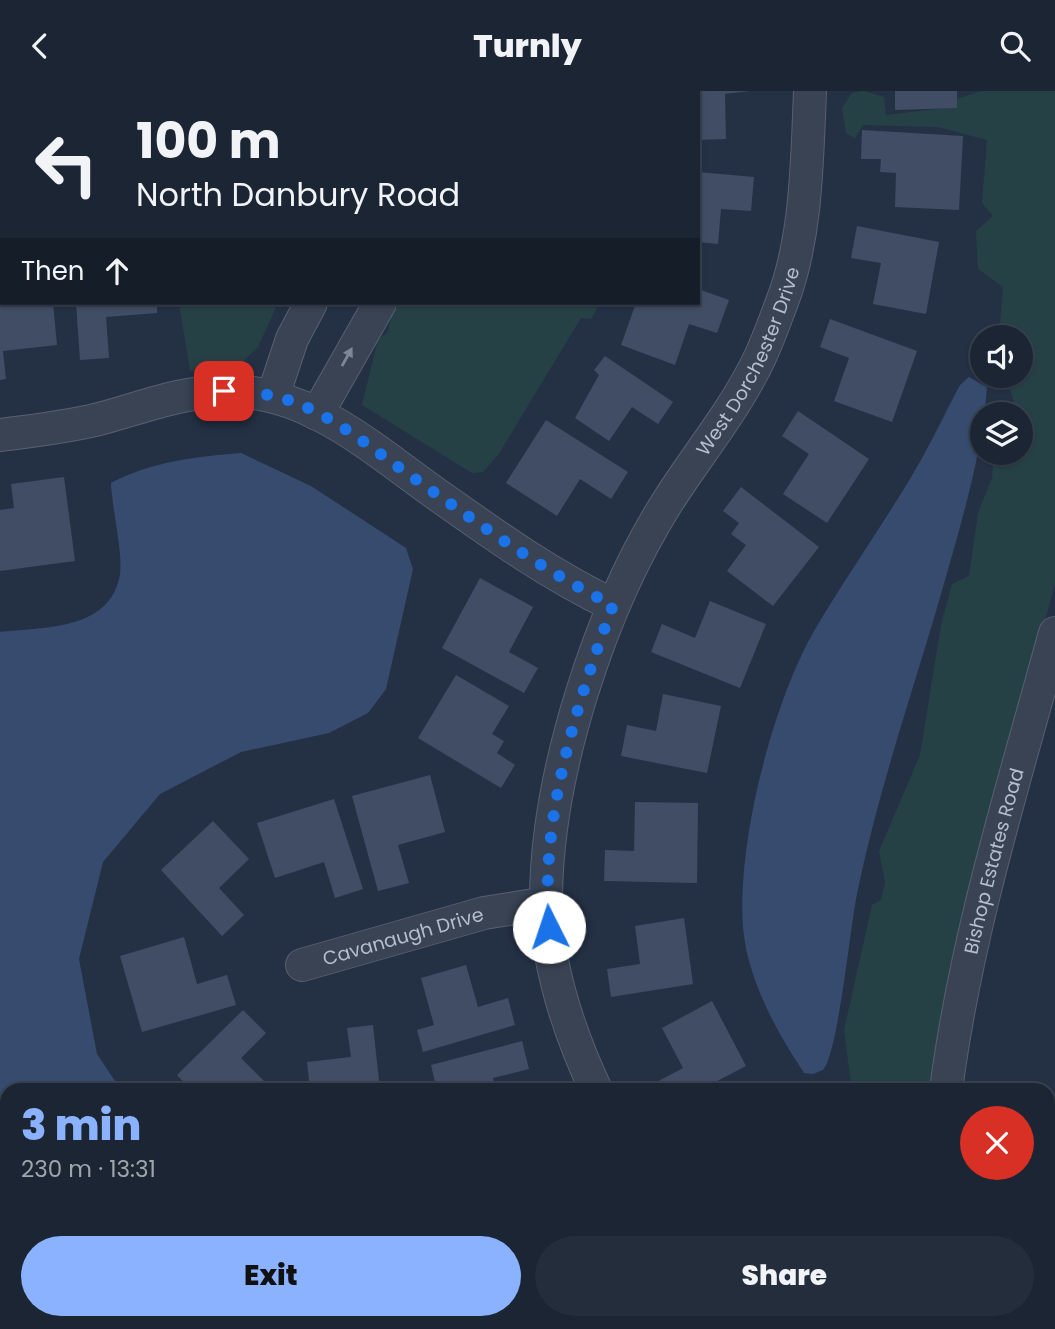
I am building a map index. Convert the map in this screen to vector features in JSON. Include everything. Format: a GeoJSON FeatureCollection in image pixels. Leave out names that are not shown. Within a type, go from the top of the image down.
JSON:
{"type":"FeatureCollection","features":[{"type":"Feature","properties":{"kind":"street","name":"West Dorchester Drive"},"geometry":{"type":"LineString","coordinates":[[593,1083],[565,1015],[551,952],[547,903],[553,829],[566,755],[588,674],[613,605],[668,501],[710,442],[754,370],[783,299],[799,234],[810,91]]}},
{"type":"Feature","properties":{"kind":"street"},"geometry":{"type":"LineString","coordinates":[[281,398],[292,339],[310,305]]}},
{"type":"Feature","properties":{"kind":"street"},"geometry":{"type":"LineString","coordinates":[[317,414],[379,305]]}},
{"type":"Feature","properties":{"kind":"street"},"geometry":{"type":"LineString","coordinates":[[0,435],[99,419],[191,393],[224,391],[281,398],[317,414],[574,586],[613,605]]}},
{"type":"Feature","properties":{"kind":"street","name":"Bishop Estates Road"},"geometry":{"type":"LineString","coordinates":[[947,1083],[962,991],[976,929],[1055,632]]}},
{"type":"Feature","properties":{"kind":"street","name":"Cavanaugh Drive"},"geometry":{"type":"LineString","coordinates":[[302,965],[484,913],[547,903]]}},
{"type":"Feature","properties":{"kind":"green space"},"geometry":{"type":"Polygon","coordinates":[[[864,91],[884,97],[886,115],[954,107],[957,99],[981,91],[1055,91],[1055,584],[961,926],[934,1083],[851,1083],[844,1030],[872,905],[881,900],[885,882],[879,851],[920,755],[941,625],[952,584],[969,576],[978,513],[992,478],[993,465],[1033,465],[1033,402],[1013,402],[1009,388],[1033,388],[1033,325],[1000,325],[1003,287],[978,269],[976,231],[993,216],[982,203],[987,140],[938,127],[863,125],[855,138],[846,133],[842,108],[852,93],[864,91]]]}},
{"type":"Feature","properties":{"kind":"green space"},"geometry":{"type":"Polygon","coordinates":[[[179,305],[277,305],[258,347],[237,367],[190,371],[179,305]]]}},
{"type":"Feature","properties":{"kind":"green space"},"geometry":{"type":"Polygon","coordinates":[[[398,305],[599,305],[591,319],[581,318],[498,455],[483,472],[472,473],[362,405],[378,340],[388,332],[392,313],[398,305]]]}},
{"type":"Feature","properties":{"kind":"water"},"geometry":{"type":"Polygon","coordinates":[[[969,377],[970,388],[987,388],[985,402],[970,402],[970,465],[975,465],[973,476],[867,848],[829,1058],[823,1070],[813,1074],[804,1073],[764,1003],[750,965],[743,927],[746,855],[761,775],[784,697],[814,631],[908,482],[960,385],[969,377]]]}},
{"type":"Feature","properties":{"kind":"water"},"geometry":{"type":"Polygon","coordinates":[[[241,453],[311,486],[406,548],[413,569],[386,689],[368,713],[329,733],[241,752],[160,794],[103,862],[79,959],[97,1054],[116,1083],[0,1083],[0,632],[73,623],[104,606],[114,593],[121,565],[111,483],[158,465],[191,458],[241,453]]]}},
{"type":"Feature","properties":{"kind":"building"},"geometry":{"type":"Polygon","coordinates":[[[700,91],[750,91],[725,94],[726,139],[700,140],[700,91]]]}},
{"type":"Feature","properties":{"kind":"building"},"geometry":{"type":"Polygon","coordinates":[[[895,91],[957,91],[957,108],[895,110],[895,91]]]}},
{"type":"Feature","properties":{"kind":"building"},"geometry":{"type":"Polygon","coordinates":[[[862,130],[963,136],[959,210],[895,207],[896,173],[880,172],[881,159],[861,159],[862,130]]]}},
{"type":"Feature","properties":{"kind":"building"},"geometry":{"type":"Polygon","coordinates":[[[700,172],[754,177],[751,211],[721,209],[718,244],[700,242],[700,172]]]}},
{"type":"Feature","properties":{"kind":"building"},"geometry":{"type":"Polygon","coordinates":[[[857,226],[939,242],[926,314],[873,304],[881,263],[851,258],[857,226]]]}},
{"type":"Feature","properties":{"kind":"building"},"geometry":{"type":"Polygon","coordinates":[[[700,290],[729,300],[717,333],[689,324],[675,365],[621,345],[635,305],[700,305],[700,290]]]}},
{"type":"Feature","properties":{"kind":"building"},"geometry":{"type":"Polygon","coordinates":[[[0,305],[53,305],[57,345],[3,351],[6,379],[0,380],[0,305]]]}},
{"type":"Feature","properties":{"kind":"building"},"geometry":{"type":"Polygon","coordinates":[[[76,305],[157,305],[157,313],[106,317],[109,358],[80,360],[76,305]]]}},
{"type":"Feature","properties":{"kind":"building"},"geometry":{"type":"Polygon","coordinates":[[[830,319],[917,351],[892,422],[834,401],[849,358],[820,347],[830,319]]]}},
{"type":"Feature","properties":{"kind":"building"},"geometry":{"type":"Polygon","coordinates":[[[605,356],[673,402],[658,424],[632,407],[609,441],[575,418],[599,375],[594,370],[605,356]]]}},
{"type":"Feature","properties":{"kind":"building"},"geometry":{"type":"Polygon","coordinates":[[[798,411],[869,459],[827,523],[783,494],[809,454],[782,436],[798,411]]]}},
{"type":"Feature","properties":{"kind":"building"},"geometry":{"type":"Polygon","coordinates":[[[546,420],[628,472],[611,499],[580,479],[557,516],[506,483],[546,420]]]}},
{"type":"Feature","properties":{"kind":"building"},"geometry":{"type":"Polygon","coordinates":[[[64,477],[75,561],[0,571],[0,510],[14,508],[11,484],[64,477]]]}},
{"type":"Feature","properties":{"kind":"building"},"geometry":{"type":"Polygon","coordinates":[[[741,487],[819,547],[773,606],[727,571],[746,545],[731,534],[739,523],[723,511],[741,487]]]}},
{"type":"Feature","properties":{"kind":"building"},"geometry":{"type":"Polygon","coordinates":[[[480,578],[533,607],[509,652],[538,668],[524,693],[442,648],[480,578]]]}},
{"type":"Feature","properties":{"kind":"building"},"geometry":{"type":"Polygon","coordinates":[[[710,601],[766,624],[740,688],[651,652],[662,624],[695,638],[710,601]]]}},
{"type":"Feature","properties":{"kind":"building"},"geometry":{"type":"Polygon","coordinates":[[[456,675],[509,706],[492,734],[504,741],[497,753],[515,765],[501,788],[418,738],[456,675]]]}},
{"type":"Feature","properties":{"kind":"building"},"geometry":{"type":"Polygon","coordinates":[[[663,694],[721,706],[707,773],[621,756],[627,725],[656,731],[663,694]]]}},
{"type":"Feature","properties":{"kind":"building"},"geometry":{"type":"Polygon","coordinates":[[[430,775],[445,832],[398,845],[409,883],[378,891],[352,796],[430,775]]]}},
{"type":"Feature","properties":{"kind":"building"},"geometry":{"type":"Polygon","coordinates":[[[334,799],[363,889],[335,898],[324,862],[275,878],[257,823],[334,799]]]}},
{"type":"Feature","properties":{"kind":"building"},"geometry":{"type":"Polygon","coordinates":[[[635,802],[698,803],[697,883],[604,881],[605,850],[634,851],[635,802]]]}},
{"type":"Feature","properties":{"kind":"building"},"geometry":{"type":"Polygon","coordinates":[[[213,821],[249,859],[219,888],[244,915],[222,936],[161,870],[213,821]]]}},
{"type":"Feature","properties":{"kind":"building"},"geometry":{"type":"Polygon","coordinates":[[[684,918],[693,984],[611,997],[607,969],[640,964],[635,926],[684,918]]]}},
{"type":"Feature","properties":{"kind":"building"},"geometry":{"type":"Polygon","coordinates":[[[184,937],[197,984],[227,975],[236,1005],[142,1032],[120,956],[184,937]]]}},
{"type":"Feature","properties":{"kind":"building"},"geometry":{"type":"Polygon","coordinates":[[[466,965],[478,1007],[508,998],[515,1025],[423,1052],[417,1030],[434,1025],[421,978],[466,965]]]}},
{"type":"Feature","properties":{"kind":"building"},"geometry":{"type":"Polygon","coordinates":[[[712,1001],[746,1066],[713,1083],[655,1083],[683,1068],[662,1028],[712,1001]]]}},
{"type":"Feature","properties":{"kind":"building"},"geometry":{"type":"Polygon","coordinates":[[[243,1010],[266,1033],[241,1058],[266,1083],[184,1083],[177,1075],[243,1010]]]}},
{"type":"Feature","properties":{"kind":"building"},"geometry":{"type":"Polygon","coordinates":[[[373,1025],[379,1083],[309,1083],[307,1062],[351,1057],[347,1028],[373,1025]]]}},
{"type":"Feature","properties":{"kind":"building"},"geometry":{"type":"Polygon","coordinates":[[[522,1041],[529,1069],[493,1078],[494,1083],[435,1083],[431,1065],[522,1041]]]}},
{"type":"Feature","properties":{"kind":"route"},"geometry":{"type":"LineString","coordinates":[[224,391],[256,392],[288,400],[334,422],[494,534],[574,586],[613,605],[588,674],[566,755],[553,829],[546,896],[549,927]]}}]}
